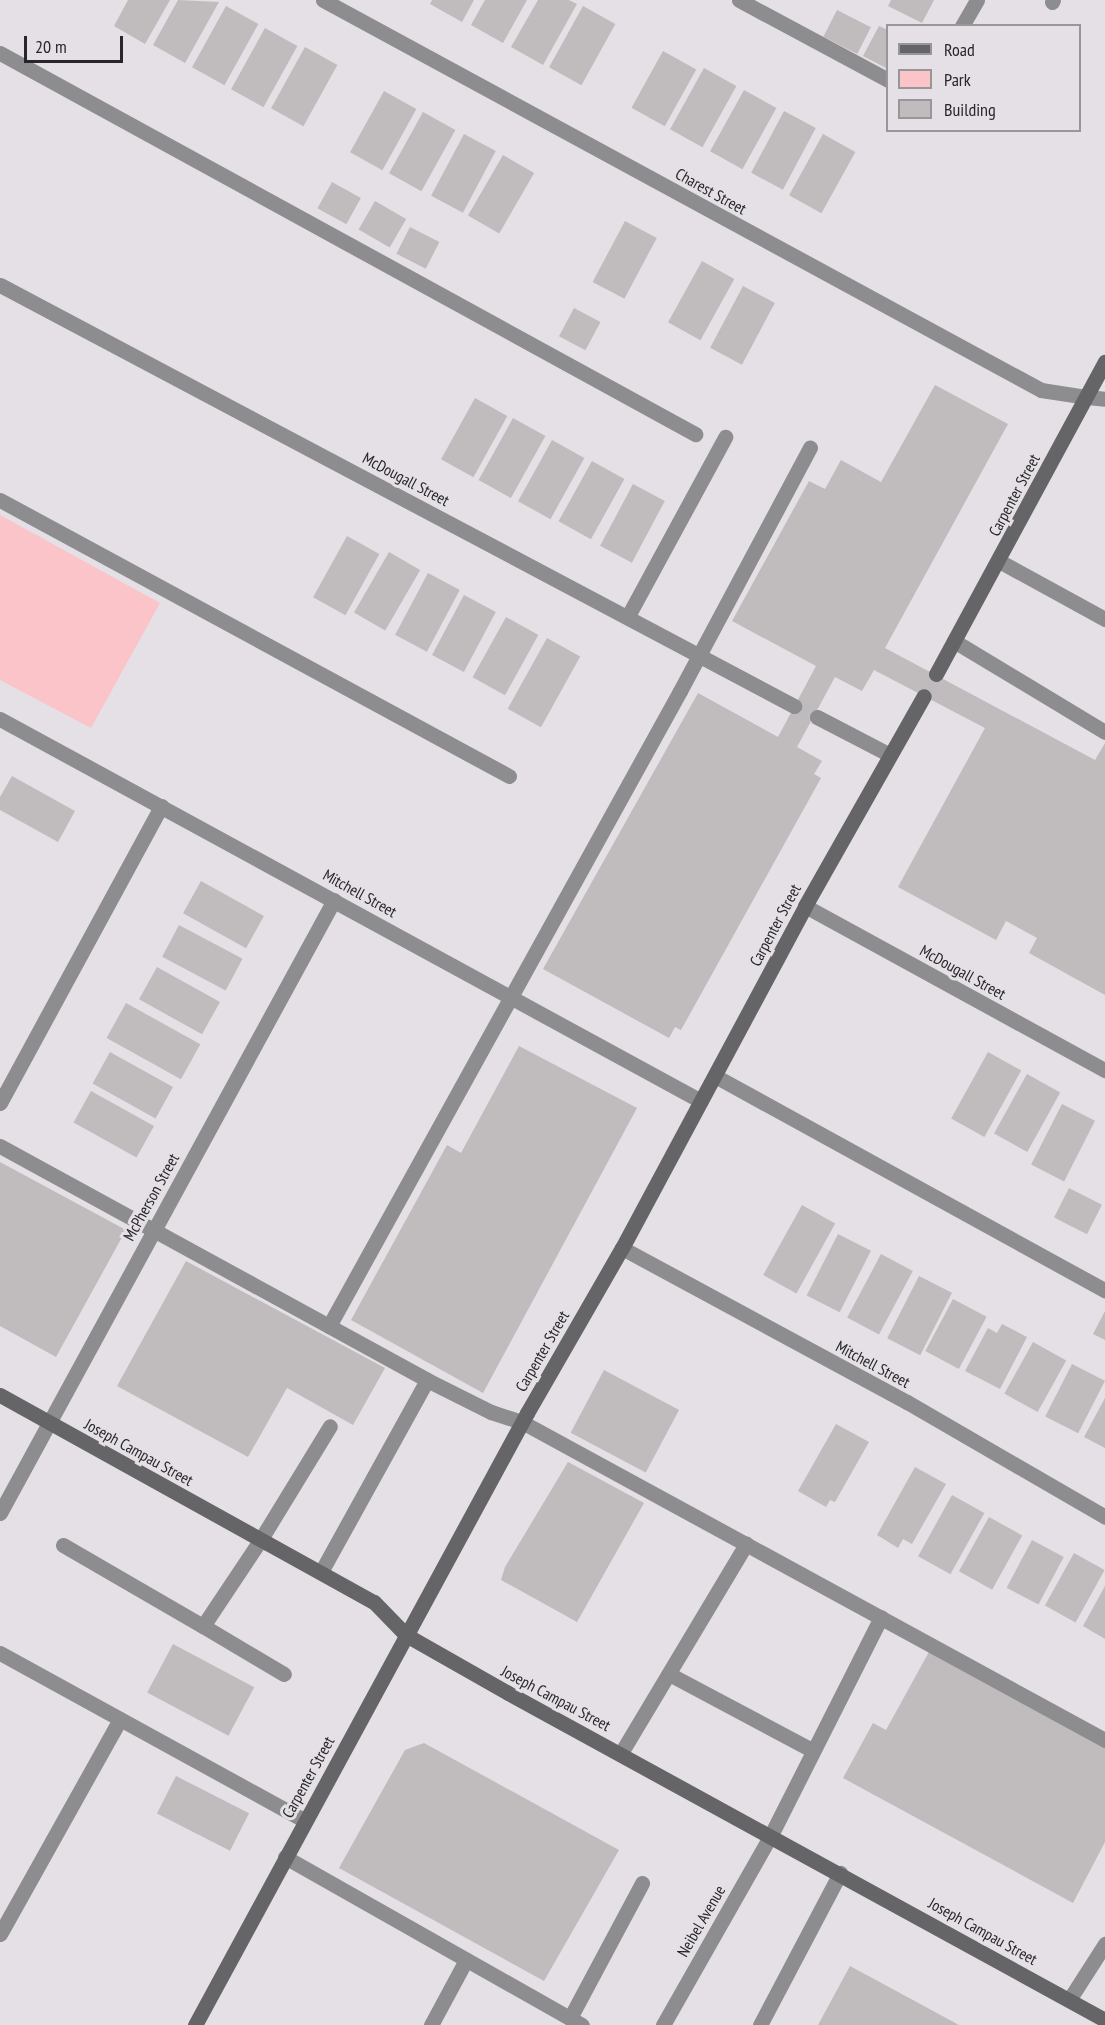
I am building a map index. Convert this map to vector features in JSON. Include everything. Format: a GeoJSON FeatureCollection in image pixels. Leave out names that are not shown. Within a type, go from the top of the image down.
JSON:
{"type":"FeatureCollection","features":[{"type":"Feature","properties":{"kind":"street","name":"Charest Street"},"geometry":{"type":"LineString","coordinates":[[323,0],[1041,390],[1105,399]]}},
{"type":"Feature","properties":{"kind":"street"},"geometry":{"type":"LineString","coordinates":[[739,0],[886,79]]}},
{"type":"Feature","properties":{"kind":"street"},"geometry":{"type":"LineString","coordinates":[[963,24],[977,0]]}},
{"type":"Feature","properties":{"kind":"street"},"geometry":{"type":"LineString","coordinates":[[0,53],[695,434]]}},
{"type":"Feature","properties":{"kind":"street","name":"McDougall Street"},"geometry":{"type":"LineString","coordinates":[[0,285],[794,706]]}},
{"type":"Feature","properties":{"kind":"street","name":"Carpenter Street"},"geometry":{"type":"LineString","coordinates":[[936,674],[1105,362]]}},
{"type":"Feature","properties":{"kind":"street"},"geometry":{"type":"LineString","coordinates":[[628,616],[725,437]]}},
{"type":"Feature","properties":{"kind":"street"},"geometry":{"type":"LineString","coordinates":[[329,1326],[700,655],[810,448]]}},
{"type":"Feature","properties":{"kind":"street"},"geometry":{"type":"LineString","coordinates":[[0,500],[509,776]]}},
{"type":"Feature","properties":{"kind":"street"},"geometry":{"type":"LineString","coordinates":[[999,561],[1105,619]]}},
{"type":"Feature","properties":{"kind":"street"},"geometry":{"type":"LineString","coordinates":[[954,641],[1105,732]]}},
{"type":"Feature","properties":{"kind":"street","name":"Carpenter Street"},"geometry":{"type":"LineString","coordinates":[[195,2025],[522,1422],[622,1248],[888,754],[924,696]]}},
{"type":"Feature","properties":{"kind":"street"},"geometry":{"type":"LineString","coordinates":[[817,717],[888,754]]}},
{"type":"Feature","properties":{"kind":"street","name":"Mitchell Street"},"geometry":{"type":"LineString","coordinates":[[0,719],[701,1101]]}},
{"type":"Feature","properties":{"kind":"street"},"geometry":{"type":"LineString","coordinates":[[0,1103],[161,806]]}},
{"type":"Feature","properties":{"kind":"street","name":"McPherson Street"},"geometry":{"type":"LineString","coordinates":[[0,1513],[48,1421],[334,900]]}},
{"type":"Feature","properties":{"kind":"street","name":"McDougall Street"},"geometry":{"type":"LineString","coordinates":[[805,906],[1105,1070]]}},
{"type":"Feature","properties":{"kind":"street"},"geometry":{"type":"LineString","coordinates":[[715,1076],[1105,1290]]}},
{"type":"Feature","properties":{"kind":"street"},"geometry":{"type":"LineString","coordinates":[[0,1146],[427,1380],[491,1412],[522,1422],[1105,1740]]}},
{"type":"Feature","properties":{"kind":"street","name":"Mitchell Street"},"geometry":{"type":"LineString","coordinates":[[622,1248],[907,1402],[1105,1517]]}},
{"type":"Feature","properties":{"kind":"street"},"geometry":{"type":"LineString","coordinates":[[321,1572],[427,1380]]}},
{"type":"Feature","properties":{"kind":"street","name":"Joseph Campau Street"},"geometry":{"type":"LineString","coordinates":[[0,1395],[374,1602],[406,1635],[1105,2020]]}},
{"type":"Feature","properties":{"kind":"street"},"geometry":{"type":"LineString","coordinates":[[203,1626],[264,1541],[330,1426]]}},
{"type":"Feature","properties":{"kind":"street"},"geometry":{"type":"LineString","coordinates":[[621,1753],[746,1544]]}},
{"type":"Feature","properties":{"kind":"street"},"geometry":{"type":"LineString","coordinates":[[63,1545],[284,1674]]}},
{"type":"Feature","properties":{"kind":"street","name":"Neibel Avenue"},"geometry":{"type":"LineString","coordinates":[[663,2025],[771,1835],[881,1617]]}},
{"type":"Feature","properties":{"kind":"street"},"geometry":{"type":"LineString","coordinates":[[0,1653],[305,1821]]}},
{"type":"Feature","properties":{"kind":"street"},"geometry":{"type":"LineString","coordinates":[[669,1674],[812,1750]]}},
{"type":"Feature","properties":{"kind":"street"},"geometry":{"type":"LineString","coordinates":[[0,1934],[120,1719]]}},
{"type":"Feature","properties":{"kind":"street"},"geometry":{"type":"LineString","coordinates":[[285,1857],[576,2022],[642,1884]]}},
{"type":"Feature","properties":{"kind":"street"},"geometry":{"type":"LineString","coordinates":[[759,2025],[840,1874]]}},
{"type":"Feature","properties":{"kind":"street"},"geometry":{"type":"LineString","coordinates":[[1069,2000],[1105,1944]]}},
{"type":"Feature","properties":{"kind":"street"},"geometry":{"type":"LineString","coordinates":[[431,2025],[466,1960]]}},
{"type":"Feature","properties":{"kind":"green space"},"geometry":{"type":"Polygon","coordinates":[[[0,515],[160,603],[91,728],[0,680],[0,515]]]}},
{"type":"Feature","properties":{"kind":"building"},"geometry":{"type":"Polygon","coordinates":[[[128,0],[170,0],[145,44],[114,26],[128,0]]]}},
{"type":"Feature","properties":{"kind":"building"},"geometry":{"type":"Polygon","coordinates":[[[178,0],[219,2],[185,63],[153,45],[178,0]]]}},
{"type":"Feature","properties":{"kind":"building"},"geometry":{"type":"Polygon","coordinates":[[[432,0],[474,0],[462,22],[430,4],[432,0]]]}},
{"type":"Feature","properties":{"kind":"building"},"geometry":{"type":"Polygon","coordinates":[[[485,0],[527,0],[503,43],[471,25],[485,0]]]}},
{"type":"Feature","properties":{"kind":"building"},"geometry":{"type":"Polygon","coordinates":[[[538,0],[569,0],[577,4],[543,65],[511,47],[538,0]]]}},
{"type":"Feature","properties":{"kind":"building"},"geometry":{"type":"Polygon","coordinates":[[[891,0],[934,0],[922,23],[888,6],[891,0]]]}},
{"type":"Feature","properties":{"kind":"building"},"geometry":{"type":"Polygon","coordinates":[[[226,6],[258,24],[224,85],[192,67],[226,6]]]}},
{"type":"Feature","properties":{"kind":"building"},"geometry":{"type":"Polygon","coordinates":[[[583,6],[615,24],[581,85],[549,67],[583,6]]]}},
{"type":"Feature","properties":{"kind":"building"},"geometry":{"type":"Polygon","coordinates":[[[837,10],[871,27],[857,54],[823,37],[837,10]]]}},
{"type":"Feature","properties":{"kind":"building"},"geometry":{"type":"Polygon","coordinates":[[[879,26],[886,29],[886,68],[863,56],[879,26]]]}},
{"type":"Feature","properties":{"kind":"building"},"geometry":{"type":"Polygon","coordinates":[[[265,28],[297,46],[263,107],[231,89],[265,28]]]}},
{"type":"Feature","properties":{"kind":"building"},"geometry":{"type":"Polygon","coordinates":[[[305,47],[337,65],[303,126],[271,108],[305,47]]]}},
{"type":"Feature","properties":{"kind":"building"},"geometry":{"type":"Polygon","coordinates":[[[663,51],[696,69],[665,126],[631,108],[663,51]]]}},
{"type":"Feature","properties":{"kind":"building"},"geometry":{"type":"Polygon","coordinates":[[[704,68],[736,86],[702,147],[670,129],[704,68]]]}},
{"type":"Feature","properties":{"kind":"building"},"geometry":{"type":"Polygon","coordinates":[[[744,90],[776,108],[742,169],[710,151],[744,90]]]}},
{"type":"Feature","properties":{"kind":"building"},"geometry":{"type":"Polygon","coordinates":[[[384,91],[416,109],[382,170],[350,152],[384,91]]]}},
{"type":"Feature","properties":{"kind":"building"},"geometry":{"type":"Polygon","coordinates":[[[784,111],[816,128],[783,190],[751,173],[784,111]]]}},
{"type":"Feature","properties":{"kind":"building"},"geometry":{"type":"Polygon","coordinates":[[[423,112],[455,130],[421,191],[389,173],[423,112]]]}},
{"type":"Feature","properties":{"kind":"building"},"geometry":{"type":"Polygon","coordinates":[[[464,134],[496,151],[463,213],[431,196],[464,134]]]}},
{"type":"Feature","properties":{"kind":"building"},"geometry":{"type":"Polygon","coordinates":[[[823,134],[855,152],[821,213],[789,195],[823,134]]]}},
{"type":"Feature","properties":{"kind":"building"},"geometry":{"type":"Polygon","coordinates":[[[503,155],[534,173],[499,234],[468,216],[503,155]]]}},
{"type":"Feature","properties":{"kind":"building"},"geometry":{"type":"Polygon","coordinates":[[[332,182],[361,198],[346,224],[317,208],[332,182]]]}},
{"type":"Feature","properties":{"kind":"building"},"geometry":{"type":"Polygon","coordinates":[[[375,201],[406,219],[390,248],[358,230],[375,201]]]}},
{"type":"Feature","properties":{"kind":"building"},"geometry":{"type":"Polygon","coordinates":[[[625,221],[657,238],[624,299],[593,282],[625,221]]]}},
{"type":"Feature","properties":{"kind":"building"},"geometry":{"type":"Polygon","coordinates":[[[410,227],[439,242],[426,269],[396,254],[410,227]]]}},
{"type":"Feature","properties":{"kind":"building"},"geometry":{"type":"Polygon","coordinates":[[[702,261],[734,279],[700,340],[668,322],[702,261]]]}},
{"type":"Feature","properties":{"kind":"building"},"geometry":{"type":"Polygon","coordinates":[[[743,286],[775,303],[742,365],[710,348],[743,286]]]}},
{"type":"Feature","properties":{"kind":"building"},"geometry":{"type":"Polygon","coordinates":[[[574,308],[600,322],[585,350],[559,336],[574,308]]]}},
{"type":"Feature","properties":{"kind":"building"},"geometry":{"type":"Polygon","coordinates":[[[935,385],[1008,424],[885,648],[1095,760],[1105,743],[1105,995],[1029,953],[1037,938],[1006,921],[996,940],[898,887],[985,728],[874,670],[862,691],[835,677],[797,747],[822,761],[814,774],[821,778],[681,1030],[675,1027],[669,1038],[543,969],[698,693],[778,737],[816,666],[732,621],[809,481],[825,489],[841,460],[881,482],[935,385]]]}},
{"type":"Feature","properties":{"kind":"building"},"geometry":{"type":"Polygon","coordinates":[[[475,398],[507,416],[473,477],[441,459],[475,398]]]}},
{"type":"Feature","properties":{"kind":"building"},"geometry":{"type":"Polygon","coordinates":[[[513,418],[545,436],[511,498],[479,480],[513,418]]]}},
{"type":"Feature","properties":{"kind":"building"},"geometry":{"type":"Polygon","coordinates":[[[552,440],[584,458],[550,519],[518,501],[552,440]]]}},
{"type":"Feature","properties":{"kind":"building"},"geometry":{"type":"Polygon","coordinates":[[[592,461],[624,479],[591,539],[559,521],[592,461]]]}},
{"type":"Feature","properties":{"kind":"building"},"geometry":{"type":"Polygon","coordinates":[[[633,484],[665,501],[632,563],[600,546],[633,484]]]}},
{"type":"Feature","properties":{"kind":"building"},"geometry":{"type":"Polygon","coordinates":[[[347,536],[379,554],[345,615],[313,597],[347,536]]]}},
{"type":"Feature","properties":{"kind":"building"},"geometry":{"type":"Polygon","coordinates":[[[389,552],[420,570],[385,631],[354,613],[389,552]]]}},
{"type":"Feature","properties":{"kind":"building"},"geometry":{"type":"Polygon","coordinates":[[[428,573],[460,590],[427,652],[395,635],[428,573]]]}},
{"type":"Feature","properties":{"kind":"building"},"geometry":{"type":"Polygon","coordinates":[[[464,595],[496,612],[464,672],[432,655],[464,595]]]}},
{"type":"Feature","properties":{"kind":"building"},"geometry":{"type":"Polygon","coordinates":[[[506,617],[538,635],[505,695],[473,677],[506,617]]]}},
{"type":"Feature","properties":{"kind":"building"},"geometry":{"type":"Polygon","coordinates":[[[547,638],[580,656],[541,727],[508,709],[547,638]]]}},
{"type":"Feature","properties":{"kind":"building"},"geometry":{"type":"Polygon","coordinates":[[[12,776],[75,811],[58,842],[0,810],[0,797],[12,776]]]}},
{"type":"Feature","properties":{"kind":"building"},"geometry":{"type":"Polygon","coordinates":[[[201,881],[264,916],[246,948],[183,913],[201,881]]]}},
{"type":"Feature","properties":{"kind":"building"},"geometry":{"type":"Polygon","coordinates":[[[179,925],[243,959],[226,991],[162,957],[179,925]]]}},
{"type":"Feature","properties":{"kind":"building"},"geometry":{"type":"Polygon","coordinates":[[[157,967],[220,1002],[202,1034],[139,999],[157,967]]]}},
{"type":"Feature","properties":{"kind":"building"},"geometry":{"type":"Polygon","coordinates":[[[126,1003],[200,1044],[181,1079],[107,1038],[126,1003]]]}},
{"type":"Feature","properties":{"kind":"building"},"geometry":{"type":"Polygon","coordinates":[[[519,1046],[637,1108],[483,1393],[351,1320],[447,1145],[461,1153],[519,1046]]]}},
{"type":"Feature","properties":{"kind":"building"},"geometry":{"type":"Polygon","coordinates":[[[110,1052],[173,1087],[156,1118],[93,1083],[110,1052]]]}},
{"type":"Feature","properties":{"kind":"building"},"geometry":{"type":"Polygon","coordinates":[[[988,1052],[1021,1070],[984,1137],[951,1118],[988,1052]]]}},
{"type":"Feature","properties":{"kind":"building"},"geometry":{"type":"Polygon","coordinates":[[[1027,1074],[1060,1092],[1027,1152],[994,1133],[1027,1074]]]}},
{"type":"Feature","properties":{"kind":"building"},"geometry":{"type":"Polygon","coordinates":[[[91,1091],[154,1126],[137,1157],[74,1122],[91,1091]]]}},
{"type":"Feature","properties":{"kind":"building"},"geometry":{"type":"Polygon","coordinates":[[[1062,1104],[1095,1121],[1064,1181],[1031,1165],[1062,1104]]]}},
{"type":"Feature","properties":{"kind":"building"},"geometry":{"type":"Polygon","coordinates":[[[0,1162],[126,1230],[56,1357],[0,1326],[0,1162]]]}},
{"type":"Feature","properties":{"kind":"building"},"geometry":{"type":"Polygon","coordinates":[[[1069,1188],[1102,1205],[1087,1234],[1054,1217],[1069,1188]]]}},
{"type":"Feature","properties":{"kind":"building"},"geometry":{"type":"Polygon","coordinates":[[[802,1205],[835,1223],[796,1293],[763,1275],[802,1205]]]}},
{"type":"Feature","properties":{"kind":"building"},"geometry":{"type":"Polygon","coordinates":[[[838,1234],[871,1251],[840,1312],[807,1295],[838,1234]]]}},
{"type":"Feature","properties":{"kind":"building"},"geometry":{"type":"Polygon","coordinates":[[[881,1254],[913,1271],[879,1334],[847,1318],[881,1254]]]}},
{"type":"Feature","properties":{"kind":"building"},"geometry":{"type":"Polygon","coordinates":[[[186,1261],[385,1368],[353,1425],[287,1388],[248,1457],[117,1386],[186,1261]]]}},
{"type":"Feature","properties":{"kind":"building"},"geometry":{"type":"Polygon","coordinates":[[[919,1276],[952,1293],[920,1355],[887,1338],[919,1276]]]}},
{"type":"Feature","properties":{"kind":"building"},"geometry":{"type":"Polygon","coordinates":[[[953,1299],[987,1317],[959,1369],[925,1351],[953,1299]]]}},
{"type":"Feature","properties":{"kind":"building"},"geometry":{"type":"Polygon","coordinates":[[[1105,1311],[1105,1340],[1093,1334],[1105,1311]]]}},
{"type":"Feature","properties":{"kind":"building"},"geometry":{"type":"Polygon","coordinates":[[[1002,1324],[1027,1337],[1000,1389],[965,1371],[988,1328],[997,1333],[1002,1324]]]}},
{"type":"Feature","properties":{"kind":"building"},"geometry":{"type":"Polygon","coordinates":[[[1033,1342],[1066,1360],[1038,1412],[1004,1394],[1033,1342]]]}},
{"type":"Feature","properties":{"kind":"building"},"geometry":{"type":"Polygon","coordinates":[[[1072,1364],[1105,1381],[1078,1433],[1045,1417],[1072,1364]]]}},
{"type":"Feature","properties":{"kind":"building"},"geometry":{"type":"Polygon","coordinates":[[[604,1370],[679,1410],[646,1473],[571,1433],[604,1370]]]}},
{"type":"Feature","properties":{"kind":"building"},"geometry":{"type":"Polygon","coordinates":[[[1105,1398],[1105,1448],[1084,1437],[1105,1398]]]}},
{"type":"Feature","properties":{"kind":"building"},"geometry":{"type":"Polygon","coordinates":[[[836,1424],[869,1442],[835,1502],[830,1500],[826,1507],[798,1491],[836,1424]]]}},
{"type":"Feature","properties":{"kind":"building"},"geometry":{"type":"Polygon","coordinates":[[[568,1462],[644,1503],[577,1622],[501,1580],[505,1567],[568,1462]]]}},
{"type":"Feature","properties":{"kind":"building"},"geometry":{"type":"Polygon","coordinates":[[[915,1467],[946,1484],[912,1544],[903,1539],[898,1548],[877,1535],[915,1467]]]}},
{"type":"Feature","properties":{"kind":"building"},"geometry":{"type":"Polygon","coordinates":[[[952,1495],[984,1513],[950,1574],[918,1556],[952,1495]]]}},
{"type":"Feature","properties":{"kind":"building"},"geometry":{"type":"Polygon","coordinates":[[[989,1517],[1022,1535],[992,1590],[959,1571],[989,1517]]]}},
{"type":"Feature","properties":{"kind":"building"},"geometry":{"type":"Polygon","coordinates":[[[1032,1540],[1064,1557],[1038,1605],[1007,1588],[1032,1540]]]}},
{"type":"Feature","properties":{"kind":"building"},"geometry":{"type":"Polygon","coordinates":[[[1074,1553],[1105,1570],[1076,1622],[1045,1605],[1074,1553]]]}},
{"type":"Feature","properties":{"kind":"building"},"geometry":{"type":"Polygon","coordinates":[[[1105,1586],[1105,1639],[1083,1626],[1105,1586]]]}},
{"type":"Feature","properties":{"kind":"building"},"geometry":{"type":"Polygon","coordinates":[[[173,1644],[254,1687],[228,1736],[147,1693],[173,1644]]]}},
{"type":"Feature","properties":{"kind":"building"},"geometry":{"type":"Polygon","coordinates":[[[930,1650],[1105,1747],[1105,1842],[1073,1903],[843,1778],[873,1723],[886,1730],[930,1650]]]}},
{"type":"Feature","properties":{"kind":"building"},"geometry":{"type":"Polygon","coordinates":[[[424,1743],[619,1850],[544,1981],[339,1868],[405,1750],[424,1743]]]}},
{"type":"Feature","properties":{"kind":"building"},"geometry":{"type":"Polygon","coordinates":[[[176,1776],[249,1813],[230,1851],[157,1813],[176,1776]]]}},
{"type":"Feature","properties":{"kind":"building"},"geometry":{"type":"Polygon","coordinates":[[[850,1966],[959,2025],[818,2025],[850,1966]]]}},
{"type":"Feature","properties":{"kind":"tunnel"},"geometry":{"type":"LineString","coordinates":[[924,696],[936,674]]}},
{"type":"Feature","properties":{"kind":"tunnel"},"geometry":{"type":"LineString","coordinates":[[794,706],[817,717]]}}]}
